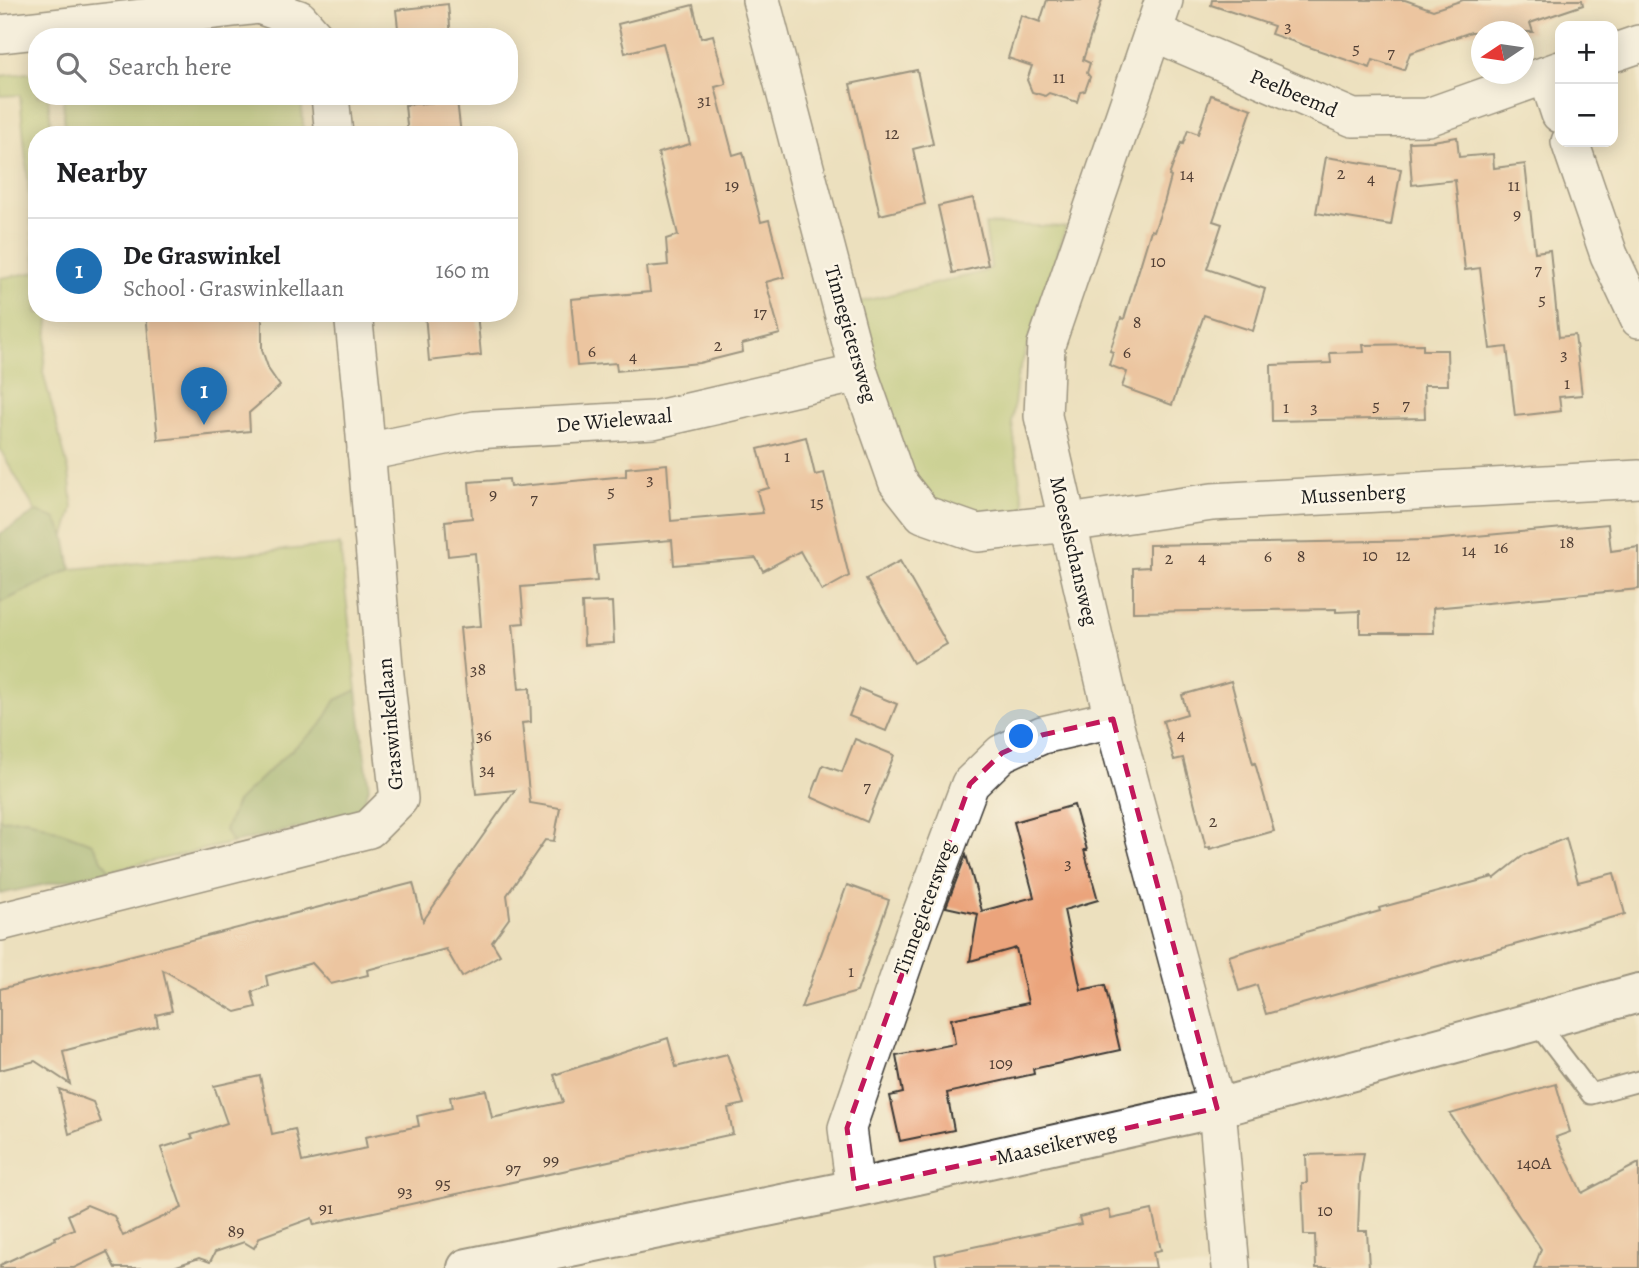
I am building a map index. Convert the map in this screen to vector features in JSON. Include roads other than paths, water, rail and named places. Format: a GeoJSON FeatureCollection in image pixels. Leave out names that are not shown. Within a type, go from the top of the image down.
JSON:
{"type":"FeatureCollection","features":[{"type":"Feature","properties":{"kind":"street","name":"Tinnegietersweg"},"geometry":{"type":"LineString","coordinates":[[761,0],[859,373],[897,481],[923,514],[977,533],[1068,523]]}},
{"type":"Feature","properties":{"kind":"street"},"geometry":{"type":"LineString","coordinates":[[54,28],[259,5],[299,19],[307,28]]}},
{"type":"Feature","properties":{"kind":"street","name":"Peelbeemd"},"geometry":{"type":"LineString","coordinates":[[1158,16],[1353,118],[1427,117],[1554,73]]}},
{"type":"Feature","properties":{"kind":"street","name":"Moeselschansweg"},"geometry":{"type":"LineString","coordinates":[[1158,16],[1046,345],[1043,416],[1113,719],[1217,1108],[1231,1268]]}},
{"type":"Feature","properties":{"kind":"street"},"geometry":{"type":"LineString","coordinates":[[0,34],[28,31]]}},
{"type":"Feature","properties":{"kind":"street"},"geometry":{"type":"LineString","coordinates":[[1618,51],[1639,44]]}},
{"type":"Feature","properties":{"kind":"street"},"geometry":{"type":"LineString","coordinates":[[331,105],[333,126]]}},
{"type":"Feature","properties":{"kind":"street"},"geometry":{"type":"LineString","coordinates":[[1572,147],[1608,255],[1639,319]]}},
{"type":"Feature","properties":{"kind":"street","name":"Graswinkellaan"},"geometry":{"type":"LineString","coordinates":[[0,922],[369,829],[399,799],[384,666],[354,322]]}},
{"type":"Feature","properties":{"kind":"street","name":"De Wielewaal"},"geometry":{"type":"LineString","coordinates":[[366,452],[475,430],[653,420],[859,373]]}},
{"type":"Feature","properties":{"kind":"street","name":"Mussenberg"},"geometry":{"type":"LineString","coordinates":[[1068,523],[1212,502],[1639,479]]}},
{"type":"Feature","properties":{"kind":"street","name":"Tinnegietersweg"},"geometry":{"type":"LineString","coordinates":[[855,1189],[847,1128],[914,933],[971,784],[1002,753],[1042,735],[1113,719]]}},
{"type":"Feature","properties":{"kind":"street","name":"Maaseikerweg"},"geometry":{"type":"LineString","coordinates":[[467,1268],[855,1189],[1217,1108],[1639,993]]}},
{"type":"Feature","properties":{"kind":"lane"},"geometry":{"type":"LineString","coordinates":[[1536,1022],[1591,1094],[1639,1081]]}},
{"type":"Feature","properties":{"kind":"place","name":"De Graswinkel"},"geometry":{"type":"Point","coordinates":[204,425]}}]}
